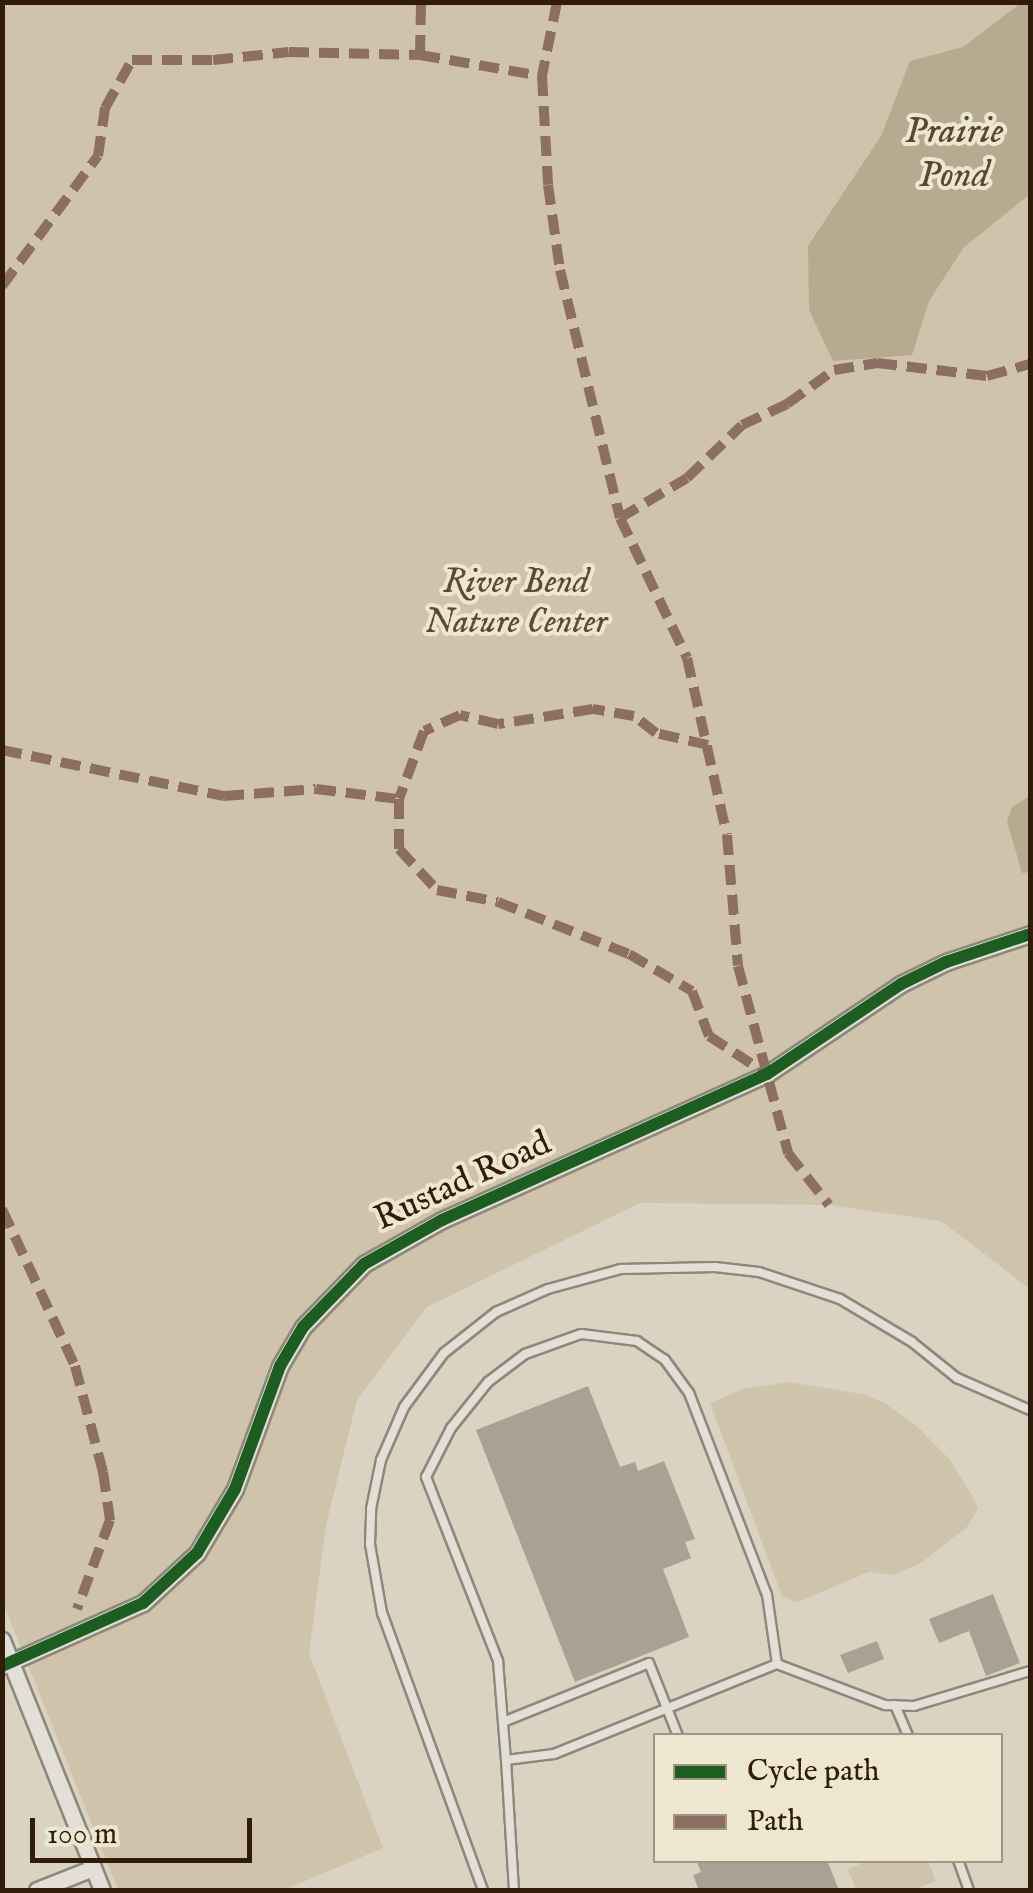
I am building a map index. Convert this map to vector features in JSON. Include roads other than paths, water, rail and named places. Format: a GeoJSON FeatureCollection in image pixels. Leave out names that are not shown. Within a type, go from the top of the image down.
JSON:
{"type":"FeatureCollection","features":[{"type":"Feature","properties":{"kind":"street","name":"Rustad Road"},"geometry":{"type":"LineString","coordinates":[[7,1664],[143,1603],[197,1553],[235,1490],[280,1366],[303,1327],[364,1264],[442,1220],[767,1074],[901,984],[946,962],[1030,934]]}},
{"type":"Feature","properties":{"kind":"street"},"geometry":{"type":"LineString","coordinates":[[2,1640],[7,1664],[102,1890]]}},
{"type":"Feature","properties":{"kind":"street"},"geometry":{"type":"LineString","coordinates":[[37,1890],[93,1868]]}},
{"type":"Feature","properties":{"kind":"lane"},"geometry":{"type":"LineString","coordinates":[[483,1890],[382,1613],[370,1544],[370,1509],[380,1460],[404,1407],[444,1354],[496,1312],[548,1289],[622,1270],[715,1266],[759,1272],[840,1299],[912,1342],[957,1378],[1030,1410]]}},
{"type":"Feature","properties":{"kind":"lane"},"geometry":{"type":"LineString","coordinates":[[514,1890],[498,1661],[426,1478],[451,1428],[488,1382],[526,1354],[566,1338],[602,1334],[637,1342],[664,1360],[689,1392],[766,1596],[777,1664]]}},
{"type":"Feature","properties":{"kind":"lane"},"geometry":{"type":"LineString","coordinates":[[503,1722],[649,1663],[677,1733]]}},
{"type":"Feature","properties":{"kind":"lane"},"geometry":{"type":"LineString","coordinates":[[506,1760],[554,1754],[777,1664],[864,1700],[914,1706],[1030,1670]]}},
{"type":"Feature","properties":{"kind":"lane"},"geometry":{"type":"LineString","coordinates":[[895,1705],[907,1733]]}},
{"type":"Feature","properties":{"kind":"lane"},"geometry":{"type":"LineString","coordinates":[[959,1863],[969,1890]]}},
{"type":"Feature","properties":{"kind":"water","name":"Prairie Pond"},"geometry":{"type":"Polygon","coordinates":[[[1021,3],[1030,3],[1030,194],[964,247],[929,301],[912,355],[833,361],[809,310],[808,246],[881,136],[910,61],[963,47],[1021,3]]]}},
{"type":"Feature","properties":{"kind":"water"},"geometry":{"type":"Polygon","coordinates":[[[1030,796],[1030,872],[1022,873],[1007,821],[1012,807],[1030,796]]]}},
{"type":"Feature","properties":{"kind":"park label","name":"River Bend Nature Center"},"geometry":{"type":"Point","coordinates":[516,603]}}]}
